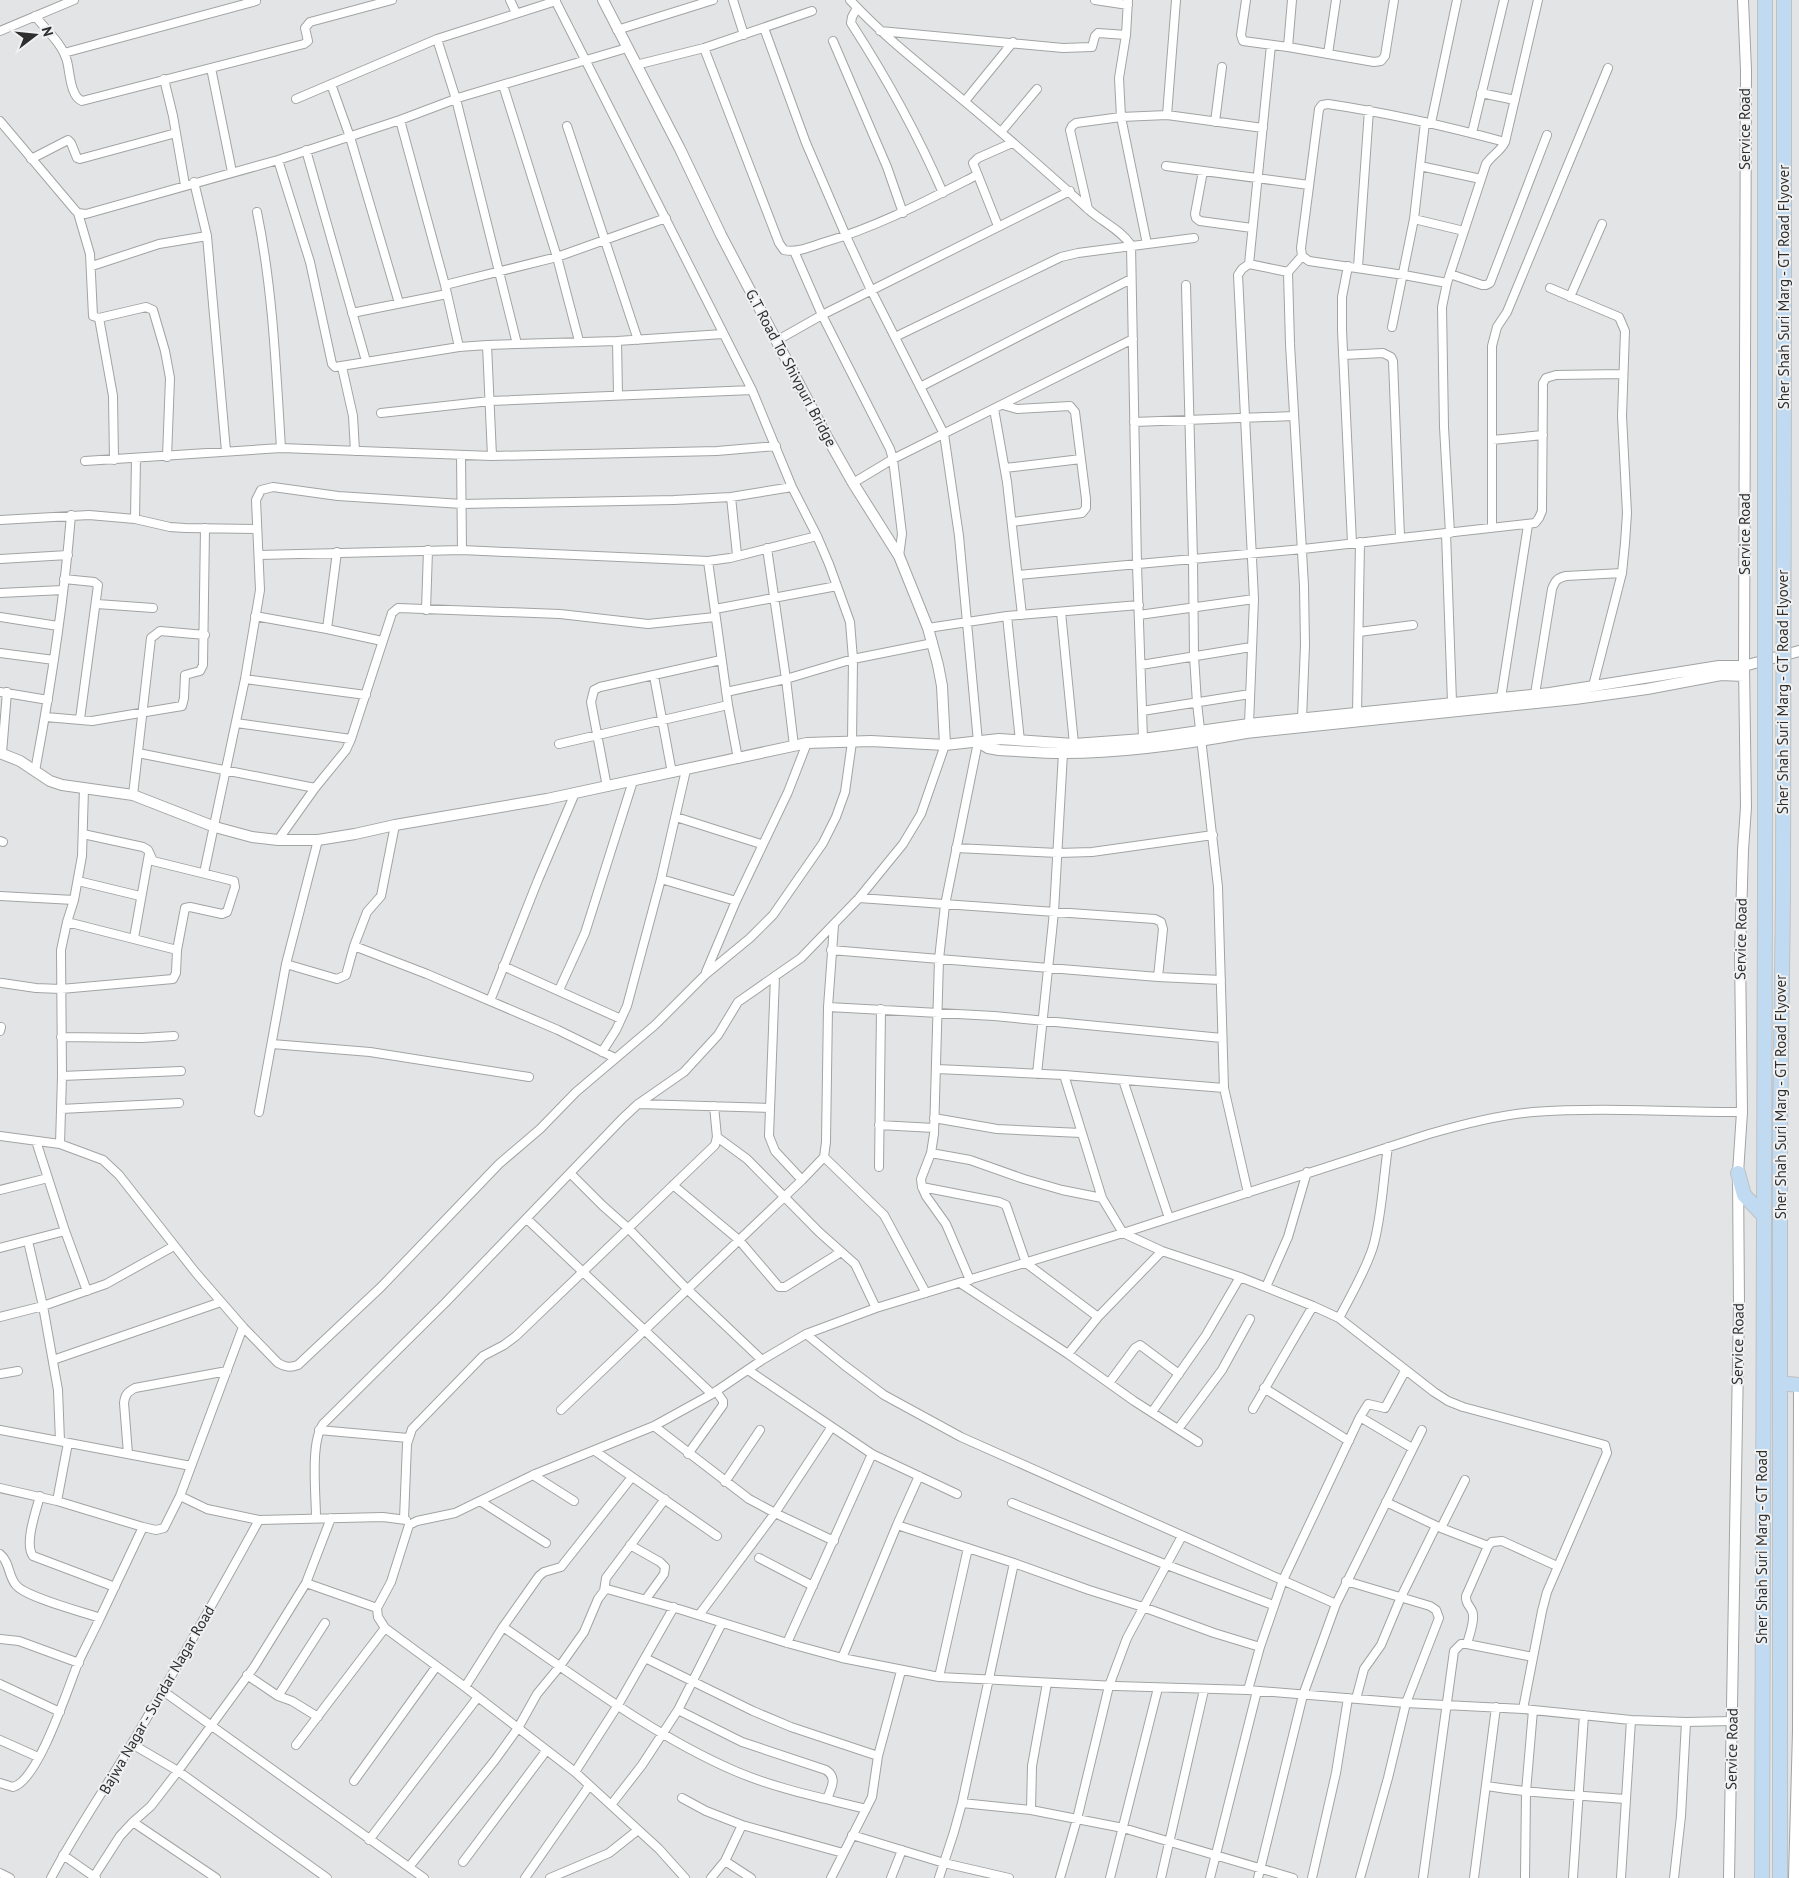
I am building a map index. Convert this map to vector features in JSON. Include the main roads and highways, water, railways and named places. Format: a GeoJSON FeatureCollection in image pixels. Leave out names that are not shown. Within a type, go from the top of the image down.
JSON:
{"type":"FeatureCollection","features":[{"type":"Feature","properties":{"kind":"highway","name":"Sher Shah Suri Marg - GT Road Flyover"},"geometry":{"type":"LineString","coordinates":[[1764,1216],[1765,0]]}},
{"type":"Feature","properties":{"kind":"highway","name":"Sher Shah Suri Marg - GT Road Flyover"},"geometry":{"type":"LineString","coordinates":[[1780,1383],[1783,897],[1784,0]]}},
{"type":"Feature","properties":{"kind":"highway"},"geometry":{"type":"LineString","coordinates":[[1738,1173],[1744,1195],[1764,1216]]}},
{"type":"Feature","properties":{"kind":"highway","name":"Sher Shah Suri Marg - GT Road"},"geometry":{"type":"LineString","coordinates":[[1762,1878],[1764,1216]]}},
{"type":"Feature","properties":{"kind":"highway"},"geometry":{"type":"LineString","coordinates":[[1780,1383],[1799,1384]]}},
{"type":"Feature","properties":{"kind":"highway","name":"Sher Shah Suri Marg - GT Road"},"geometry":{"type":"LineString","coordinates":[[1780,1383],[1780,1878]]}}]}
